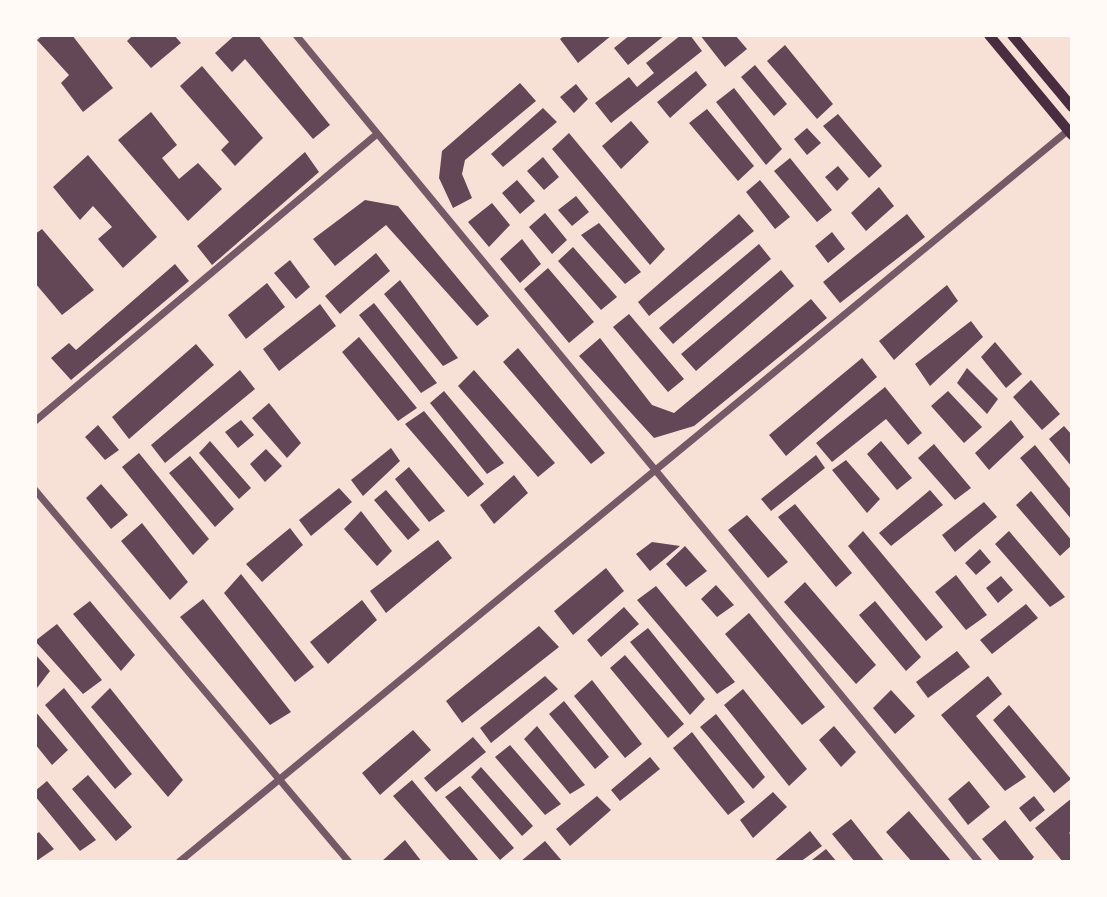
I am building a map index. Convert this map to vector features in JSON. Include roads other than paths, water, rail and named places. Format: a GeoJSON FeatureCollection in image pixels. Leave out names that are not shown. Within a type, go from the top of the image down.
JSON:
{"type":"FeatureCollection","features":[{"type":"Feature","properties":{"kind":"main road"},"geometry":{"type":"LineString","coordinates":[[989,35],[1071,131]]}},
{"type":"Feature","properties":{"kind":"main road"},"geometry":{"type":"LineString","coordinates":[[1012,35],[1072,107]]}},
{"type":"Feature","properties":{"kind":"street"},"geometry":{"type":"LineString","coordinates":[[296,35],[979,862]]}},
{"type":"Feature","properties":{"kind":"street"},"geometry":{"type":"LineString","coordinates":[[178,862],[656,468],[1071,131]]}},
{"type":"Feature","properties":{"kind":"street"},"geometry":{"type":"LineString","coordinates":[[35,421],[377,134]]}},
{"type":"Feature","properties":{"kind":"street"},"geometry":{"type":"LineString","coordinates":[[35,490],[349,862]]}}]}
